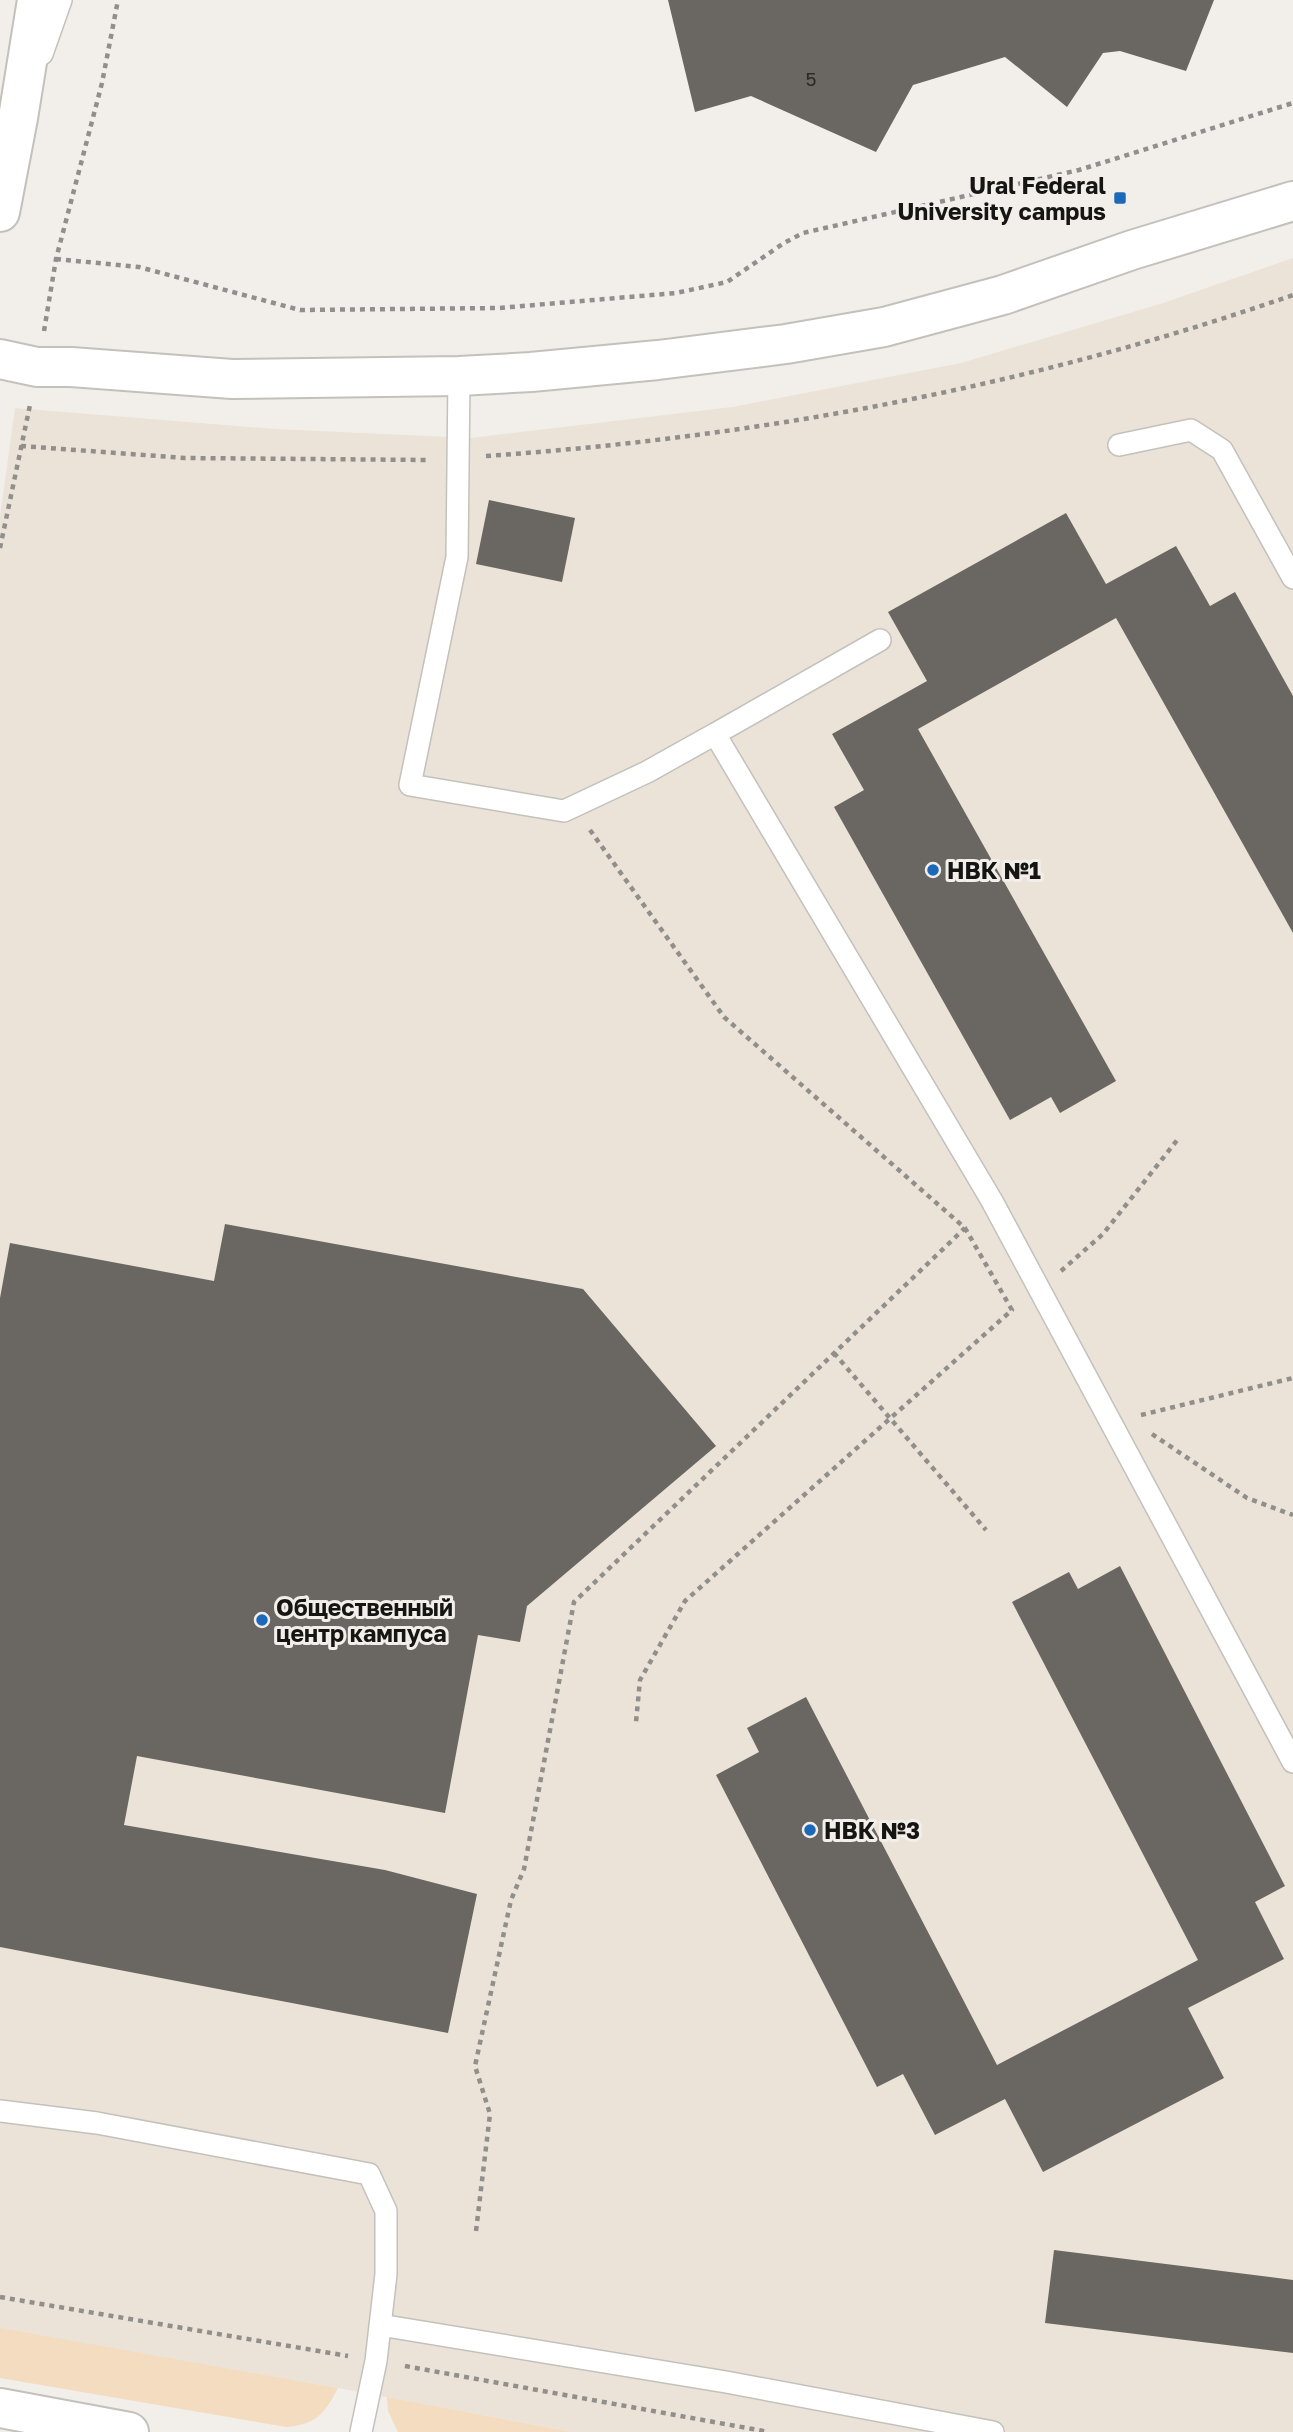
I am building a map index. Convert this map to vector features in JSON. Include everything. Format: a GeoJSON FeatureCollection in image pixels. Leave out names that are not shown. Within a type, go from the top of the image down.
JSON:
{"type":"FeatureCollection","features":[{"type":"Feature","properties":{"kind":"street"},"geometry":{"type":"LineString","coordinates":[[0,212],[37,0]]}},
{"type":"Feature","properties":{"kind":"street"},"geometry":{"type":"LineString","coordinates":[[0,359],[37,367],[232,379],[459,376],[658,360],[786,344],[884,327],[1003,295],[1132,250],[1293,201]]}},
{"type":"Feature","properties":{"kind":"street"},"geometry":{"type":"LineString","coordinates":[[0,2408],[129,2432]]}},
{"type":"Feature","properties":{"kind":"lane"},"geometry":{"type":"LineString","coordinates":[[18,118],[61,0]]}},
{"type":"Feature","properties":{"kind":"lane"},"geometry":{"type":"LineString","coordinates":[[459,376],[457,557],[410,785],[564,811],[647,772],[880,640]]}},
{"type":"Feature","properties":{"kind":"lane"},"geometry":{"type":"LineString","coordinates":[[1119,445],[1191,430],[1222,450],[1293,578]]}},
{"type":"Feature","properties":{"kind":"lane"},"geometry":{"type":"LineString","coordinates":[[715,734],[992,1202],[1293,1762]]}},
{"type":"Feature","properties":{"kind":"lane"},"geometry":{"type":"LineString","coordinates":[[0,2111],[97,2123],[369,2174],[386,2211],[386,2274],[376,2361],[361,2432]]}},
{"type":"Feature","properties":{"kind":"lane"},"geometry":{"type":"LineString","coordinates":[[380,2325],[726,2382],[993,2432]]}},
{"type":"Feature","properties":{"kind":"path"},"geometry":{"type":"LineString","coordinates":[[118,0],[102,83],[56,259],[138,267],[300,310],[499,308],[676,293],[727,282],[803,233],[1079,170],[1293,103]]}},
{"type":"Feature","properties":{"kind":"path"},"geometry":{"type":"LineString","coordinates":[[21,446],[185,458],[318,460],[458,458],[596,448],[800,421],[893,404],[1128,348],[1293,295]]}},
{"type":"Feature","properties":{"kind":"path"},"geometry":{"type":"LineString","coordinates":[[590,830],[724,1017],[965,1228],[1012,1310],[685,1601],[640,1679],[636,1722]]}},
{"type":"Feature","properties":{"kind":"path"},"geometry":{"type":"LineString","coordinates":[[1053,1278],[1102,1234],[1178,1139]]}},
{"type":"Feature","properties":{"kind":"path"},"geometry":{"type":"LineString","coordinates":[[476,2231],[490,2114],[475,2066],[511,1900],[524,1869],[574,1602],[965,1228]]}},
{"type":"Feature","properties":{"kind":"path"},"geometry":{"type":"LineString","coordinates":[[834,1353],[986,1530]]}},
{"type":"Feature","properties":{"kind":"path"},"geometry":{"type":"LineString","coordinates":[[1128,1418],[1293,1378]]}},
{"type":"Feature","properties":{"kind":"path"},"geometry":{"type":"LineString","coordinates":[[1150,1432],[1247,1498],[1293,1515]]}},
{"type":"Feature","properties":{"kind":"shaded area"},"geometry":{"type":"Polygon","coordinates":[[[1293,258],[1293,2432],[572,2432],[0,2329],[0,516],[15,408],[276,429],[471,438],[732,407],[961,363],[1160,304],[1293,258]]]}},
{"type":"Feature","properties":{"kind":"shaded area"},"geometry":{"type":"Polygon","coordinates":[[[0,2328],[338,2388],[318,2416],[305,2424],[286,2427],[0,2378],[0,2328]]]}},
{"type":"Feature","properties":{"kind":"shaded area"},"geometry":{"type":"Polygon","coordinates":[[[387,2397],[572,2432],[398,2432],[388,2411],[387,2397]]]}},
{"type":"Feature","properties":{"kind":"building"},"geometry":{"type":"Polygon","coordinates":[[[668,0],[1214,0],[1186,71],[1120,51],[1103,53],[1067,107],[1005,57],[913,85],[876,152],[751,96],[695,112],[668,0]]]}},
{"type":"Feature","properties":{"kind":"building"},"geometry":{"type":"Polygon","coordinates":[[[489,500],[575,518],[562,582],[476,564],[489,500]]]}},
{"type":"Feature","properties":{"kind":"building","name":"НВК №1"},"geometry":{"type":"Polygon","coordinates":[[[1066,513],[1106,584],[1176,546],[1210,606],[1235,592],[1293,696],[1293,933],[1116,618],[918,729],[1116,1081],[1060,1113],[1051,1097],[1010,1120],[834,807],[864,790],[832,734],[927,681],[888,612],[1066,513]]]}},
{"type":"Feature","properties":{"kind":"building","name":"Общественный центр кампуса"},"geometry":{"type":"Polygon","coordinates":[[[225,1224],[583,1289],[716,1446],[527,1606],[520,1642],[478,1635],[445,1813],[137,1756],[124,1825],[385,1870],[477,1894],[448,2033],[0,1947],[0,1298],[10,1243],[214,1281],[225,1224]]]}},
{"type":"Feature","properties":{"kind":"building","name":"НВК №3"},"geometry":{"type":"Polygon","coordinates":[[[1120,1566],[1285,1886],[1255,1902],[1284,1959],[1188,2008],[1224,2078],[1043,2172],[1005,2099],[935,2135],[903,2074],[877,2087],[716,1775],[759,1752],[747,1728],[806,1697],[997,2065],[1198,1960],[1012,1602],[1069,1572],[1078,1589],[1120,1566]]]}},
{"type":"Feature","properties":{"kind":"building"},"geometry":{"type":"Polygon","coordinates":[[[1054,2250],[1293,2280],[1293,2353],[1045,2323],[1054,2250]]]}},
{"type":"Feature","properties":{"kind":"place","name":"Ural Federal University campus"},"geometry":{"type":"Point","coordinates":[1120,198]}},
{"type":"Feature","properties":{"kind":"place","name":"НВК №1"},"geometry":{"type":"Point","coordinates":[933,870]}},
{"type":"Feature","properties":{"kind":"place","name":"Общественный центр кампуса"},"geometry":{"type":"Point","coordinates":[262,1620]}},
{"type":"Feature","properties":{"kind":"place","name":"НВК №3"},"geometry":{"type":"Point","coordinates":[810,1830]}}]}
